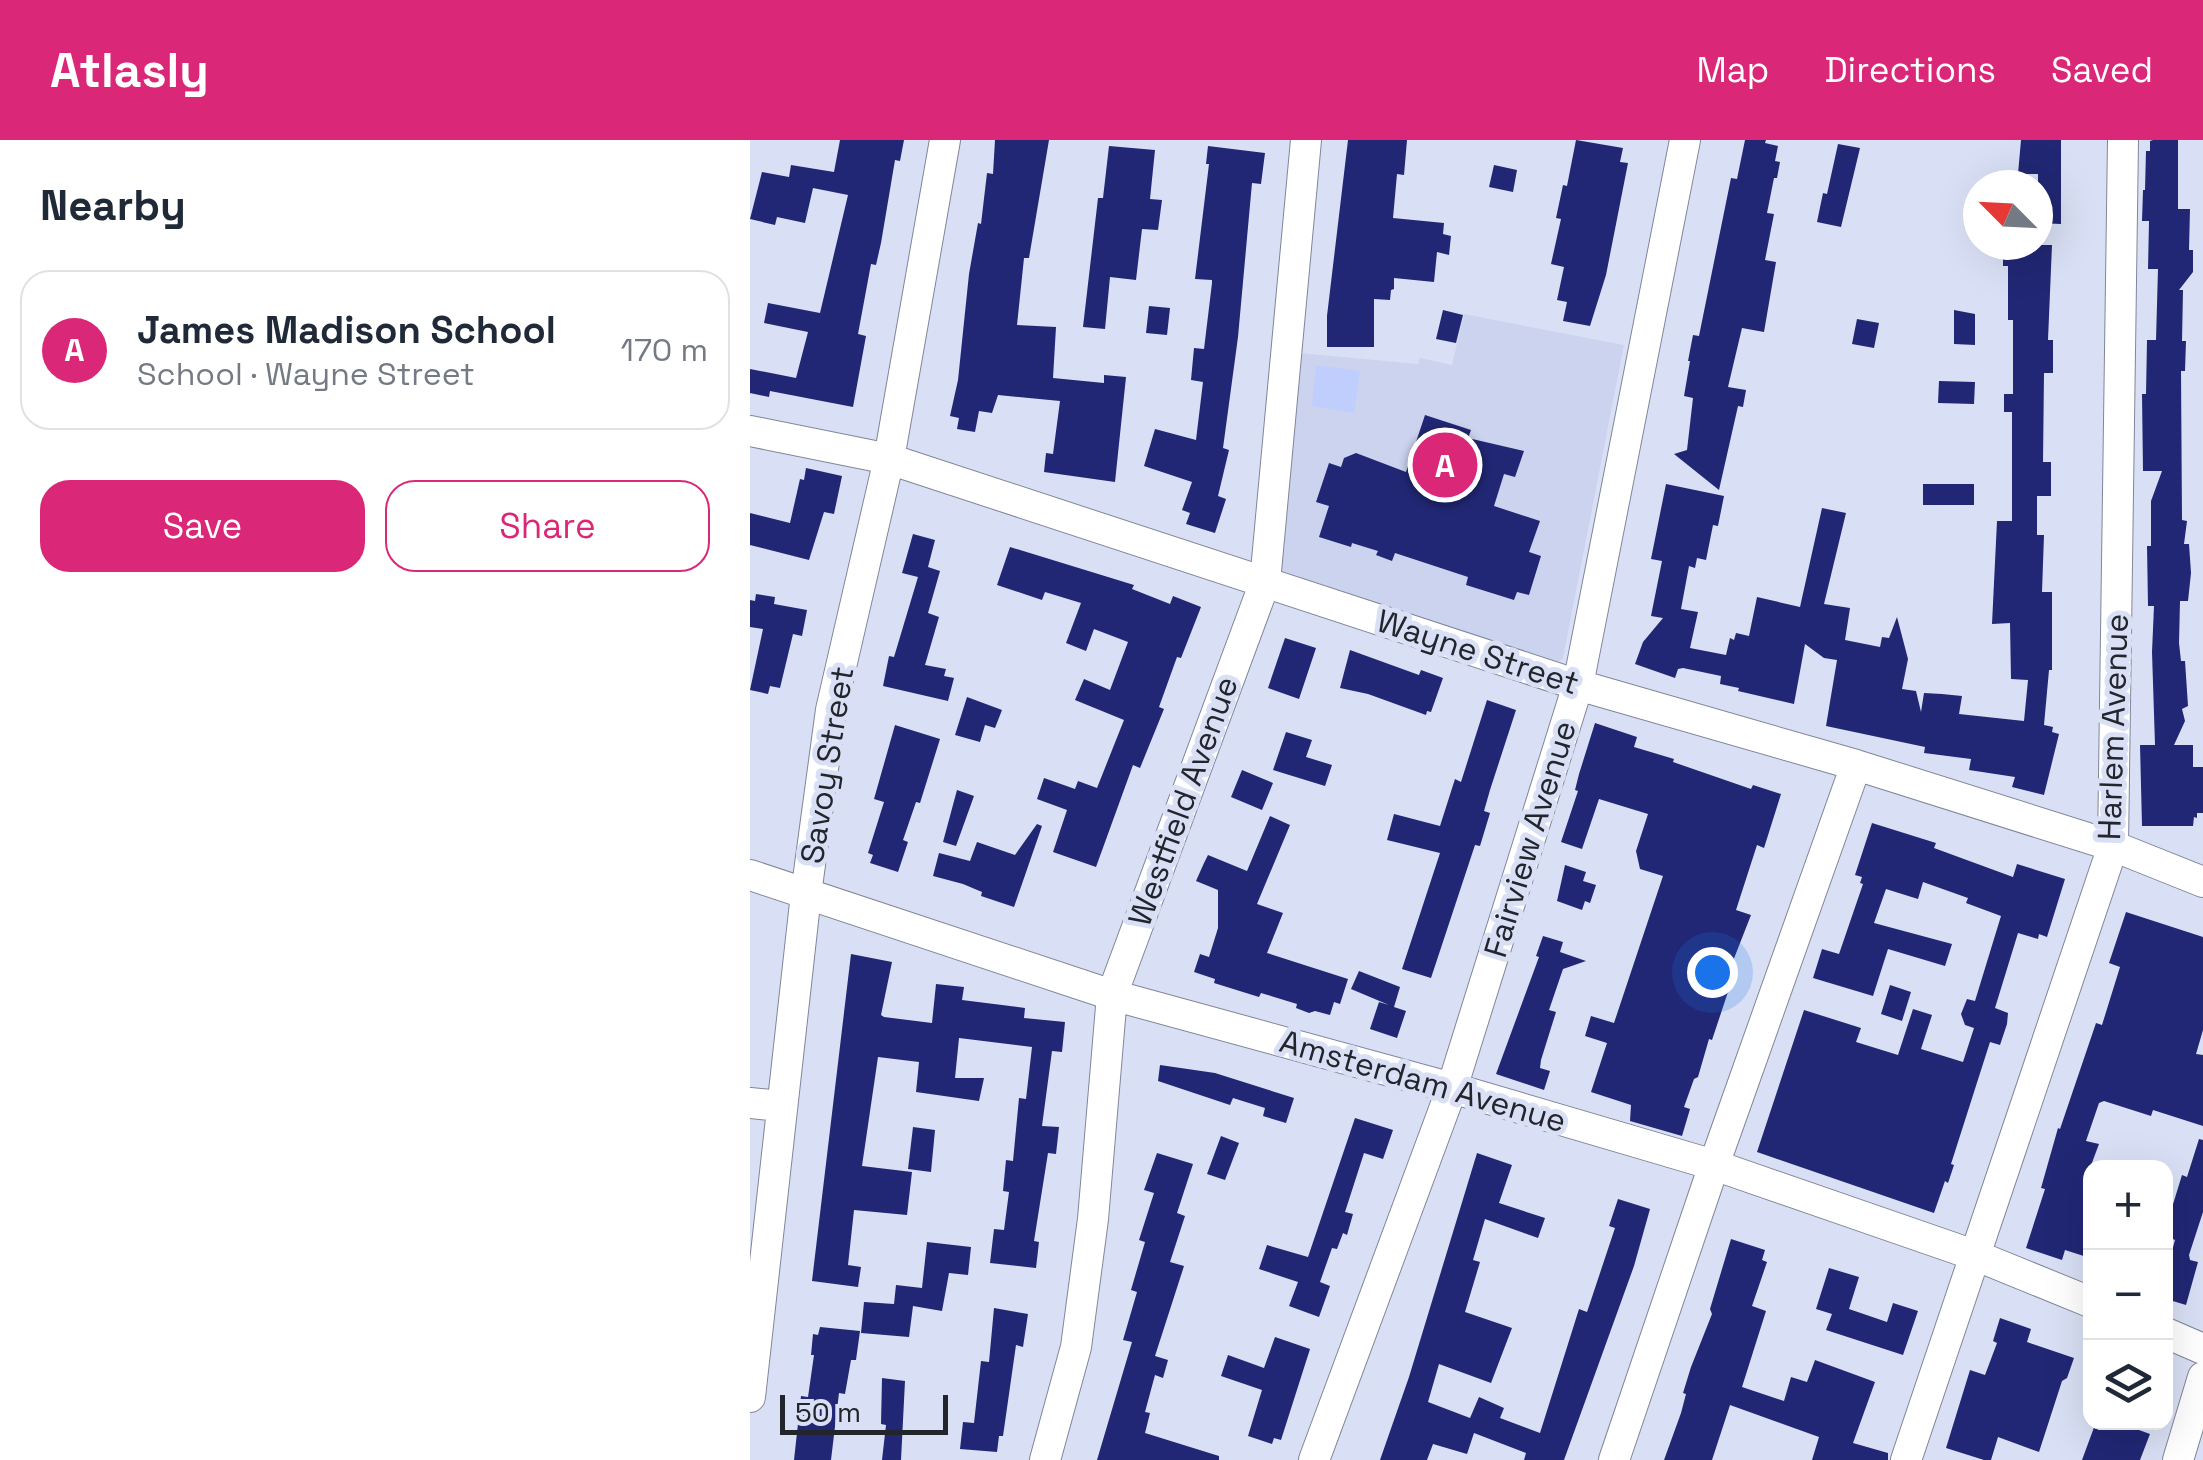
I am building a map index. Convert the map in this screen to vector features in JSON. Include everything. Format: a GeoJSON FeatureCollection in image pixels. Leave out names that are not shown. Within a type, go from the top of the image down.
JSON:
{"type":"FeatureCollection","features":[{"type":"Feature","properties":{"kind":"street","name":"Savoy Street"},"geometry":{"type":"LineString","coordinates":[[750,1396],[806,894],[832,710],[889,459],[945,140]]}},
{"type":"Feature","properties":{"kind":"street","name":"Westfield Avenue"},"geometry":{"type":"LineString","coordinates":[[1045,1460],[1076,1347],[1094,1220],[1112,995],[1264,582],[1306,140]]}},
{"type":"Feature","properties":{"kind":"street","name":"Fairview Avenue"},"geometry":{"type":"LineString","coordinates":[[1314,1460],[1452,1088],[1578,686],[1684,140]]}},
{"type":"Feature","properties":{"kind":"street","name":"Harlem Avenue"},"geometry":{"type":"LineString","coordinates":[[1906,1460],[2113,846],[2124,140]]}},
{"type":"Feature","properties":{"kind":"street","name":"Wayne Street"},"geometry":{"type":"LineString","coordinates":[[750,431],[889,459],[1578,686],[1856,765],[2113,846],[2203,882]]}},
{"type":"Feature","properties":{"kind":"street"},"geometry":{"type":"LineString","coordinates":[[1614,1460],[1856,765]]}},
{"type":"Feature","properties":{"kind":"street","name":"Amsterdam Avenue"},"geometry":{"type":"LineString","coordinates":[[750,876],[1112,995],[1714,1165],[1977,1256],[2083,1299]]}},
{"type":"Feature","properties":{"kind":"street"},"geometry":{"type":"LineString","coordinates":[[750,1103],[781,1106]]}},
{"type":"Feature","properties":{"kind":"street"},"geometry":{"type":"LineString","coordinates":[[2173,1336],[2203,1349]]}},
{"type":"Feature","properties":{"kind":"street"},"geometry":{"type":"LineString","coordinates":[[2178,1460],[2203,1377]]}},
{"type":"Feature","properties":{"kind":"shaded area"},"geometry":{"type":"Polygon","coordinates":[[[1464,314],[1624,345],[1563,658],[1556,664],[1281,574],[1300,353],[1418,364],[1420,358],[1452,365],[1464,314]]]}},
{"type":"Feature","properties":{"kind":"shaded area"},"geometry":{"type":"Polygon","coordinates":[[[1316,365],[1360,371],[1354,413],[1312,406],[1316,365]]]}},
{"type":"Feature","properties":{"kind":"building"},"geometry":{"type":"Polygon","coordinates":[[[840,140],[904,140],[900,161],[895,160],[876,265],[871,264],[858,334],[866,336],[853,407],[770,391],[769,397],[750,393],[750,369],[796,378],[808,332],[764,323],[768,303],[820,313],[848,195],[813,188],[805,223],[777,217],[775,225],[750,219],[762,172],[789,177],[791,165],[834,172],[840,140]]]}},
{"type":"Feature","properties":{"kind":"building"},"geometry":{"type":"Polygon","coordinates":[[[995,140],[1049,140],[1029,258],[1024,258],[1017,325],[1056,327],[1053,378],[1104,383],[1104,375],[1126,377],[1115,482],[1044,472],[1046,453],[1053,454],[1060,401],[998,395],[992,413],[979,411],[975,432],[957,429],[959,418],[950,416],[958,380],[969,274],[978,223],[981,224],[987,173],[993,174],[995,140]]]}},
{"type":"Feature","properties":{"kind":"building"},"geometry":{"type":"Polygon","coordinates":[[[1348,140],[1407,140],[1404,175],[1397,174],[1393,218],[1444,223],[1443,234],[1451,236],[1449,255],[1437,252],[1434,282],[1394,278],[1390,300],[1374,299],[1374,347],[1327,347],[1327,316],[1348,140]]]}},
{"type":"Feature","properties":{"kind":"building"},"geometry":{"type":"Polygon","coordinates":[[[1576,140],[1623,148],[1620,162],[1628,163],[1606,275],[1590,326],[1563,321],[1567,302],[1557,300],[1564,267],[1551,264],[1561,219],[1556,218],[1576,140]]]}},
{"type":"Feature","properties":{"kind":"building"},"geometry":{"type":"Polygon","coordinates":[[[1745,140],[1766,140],[1765,143],[1778,146],[1775,161],[1780,162],[1767,213],[1774,214],[1765,260],[1776,262],[1764,332],[1742,328],[1728,387],[1746,390],[1743,407],[1738,406],[1719,490],[1674,454],[1687,450],[1693,398],[1684,396],[1688,361],[1693,335],[1699,336],[1731,178],[1737,179],[1745,140]]]}},
{"type":"Feature","properties":{"kind":"building"},"geometry":{"type":"Polygon","coordinates":[[[2021,140],[2061,140],[2061,224],[2053,224],[2053,170],[2018,170],[2021,140]]]}},
{"type":"Feature","properties":{"kind":"building"},"geometry":{"type":"Polygon","coordinates":[[[2153,140],[2178,140],[2178,209],[2190,209],[2189,250],[2193,250],[2193,272],[2179,290],[2183,290],[2182,341],[2186,341],[2185,371],[2181,371],[2182,520],[2187,521],[2184,544],[2189,544],[2191,573],[2188,601],[2180,601],[2179,643],[2181,661],[2185,661],[2188,706],[2182,709],[2185,721],[2174,745],[2193,745],[2193,767],[2203,767],[2203,813],[2197,813],[2193,826],[2142,826],[2140,745],[2155,745],[2154,606],[2148,606],[2147,546],[2151,546],[2151,501],[2162,471],[2143,471],[2142,394],[2146,394],[2147,340],[2156,340],[2158,269],[2148,269],[2149,221],[2142,221],[2146,151],[2150,151],[2153,140]]]}},
{"type":"Feature","properties":{"kind":"building"},"geometry":{"type":"Polygon","coordinates":[[[1838,144],[1860,148],[1841,227],[1817,222],[1838,144]]]}},
{"type":"Feature","properties":{"kind":"building"},"geometry":{"type":"Polygon","coordinates":[[[1109,146],[1155,150],[1150,199],[1162,200],[1158,230],[1142,229],[1136,280],[1110,277],[1105,329],[1083,327],[1098,198],[1103,198],[1109,146]]]}},
{"type":"Feature","properties":{"kind":"building"},"geometry":{"type":"Polygon","coordinates":[[[1208,146],[1265,153],[1261,184],[1252,183],[1223,448],[1229,450],[1218,496],[1226,499],[1215,533],[1186,524],[1190,513],[1182,510],[1192,482],[1144,466],[1155,429],[1196,440],[1203,382],[1191,380],[1194,348],[1204,349],[1212,283],[1195,279],[1208,146]]]}},
{"type":"Feature","properties":{"kind":"building"},"geometry":{"type":"Polygon","coordinates":[[[1494,165],[1517,170],[1513,192],[1489,187],[1494,165]]]}},
{"type":"Feature","properties":{"kind":"building"},"geometry":{"type":"Polygon","coordinates":[[[2003,260],[2051,260],[2048,340],[2053,340],[2053,373],[2044,373],[2043,462],[2051,462],[2051,496],[2037,496],[2037,535],[2044,535],[2042,592],[2052,592],[2052,670],[2044,725],[2059,734],[2044,795],[2012,787],[2015,777],[1969,770],[1971,759],[1924,753],[1925,747],[1826,726],[1837,660],[1824,658],[1805,644],[1794,704],[1738,691],[1739,688],[1720,684],[1721,676],[1683,668],[1678,669],[1675,678],[1635,664],[1643,642],[1663,618],[1651,616],[1662,561],[1651,559],[1666,484],[1724,496],[1706,560],[1697,558],[1695,568],[1689,566],[1681,609],[1698,612],[1690,648],[1726,655],[1730,638],[1734,640],[1736,633],[1749,636],[1757,597],[1800,607],[1822,508],[1846,513],[1824,604],[1850,608],[1845,640],[1880,647],[1882,637],[1889,638],[1897,617],[1908,659],[1902,689],[1916,691],[1921,712],[1924,693],[1942,694],[1962,696],[1959,714],[2024,721],[2028,680],[2011,679],[2010,623],[1992,624],[1997,521],[2012,521],[2012,412],[2004,412],[2004,394],[2013,394],[2013,320],[2008,320],[2008,266],[2003,266],[2003,260]]]}},
{"type":"Feature","properties":{"kind":"building"},"geometry":{"type":"Polygon","coordinates":[[[1149,306],[1170,308],[1167,335],[1146,333],[1149,306]]]}},
{"type":"Feature","properties":{"kind":"building"},"geometry":{"type":"Polygon","coordinates":[[[1443,310],[1463,315],[1456,343],[1436,339],[1443,310]]]}},
{"type":"Feature","properties":{"kind":"building"},"geometry":{"type":"Polygon","coordinates":[[[1954,310],[1975,314],[1975,345],[1954,344],[1954,310]]]}},
{"type":"Feature","properties":{"kind":"building"},"geometry":{"type":"Polygon","coordinates":[[[1857,319],[1879,323],[1874,348],[1852,344],[1857,319]]]}},
{"type":"Feature","properties":{"kind":"building"},"geometry":{"type":"Polygon","coordinates":[[[1939,381],[1975,382],[1974,404],[1938,403],[1939,381]]]}},
{"type":"Feature","properties":{"kind":"building"},"geometry":{"type":"Polygon","coordinates":[[[1425,415],[1471,430],[1468,438],[1524,451],[1515,477],[1504,474],[1494,506],[1540,521],[1529,552],[1541,556],[1529,595],[1517,592],[1514,600],[1466,585],[1468,577],[1395,553],[1392,561],[1376,555],[1378,551],[1319,537],[1329,506],[1316,502],[1329,463],[1341,467],[1344,458],[1356,453],[1406,472],[1425,415]]]}},
{"type":"Feature","properties":{"kind":"building"},"geometry":{"type":"Polygon","coordinates":[[[806,468],[842,476],[834,514],[824,512],[809,560],[750,545],[750,513],[790,523],[806,468]]]}},
{"type":"Feature","properties":{"kind":"building"},"geometry":{"type":"Polygon","coordinates":[[[1923,484],[1974,484],[1974,505],[1923,505],[1923,484]]]}},
{"type":"Feature","properties":{"kind":"building"},"geometry":{"type":"Polygon","coordinates":[[[913,534],[935,540],[928,567],[940,571],[928,613],[939,617],[925,665],[946,669],[944,676],[954,678],[948,701],[883,686],[889,656],[894,657],[918,577],[902,573],[913,534]]]}},
{"type":"Feature","properties":{"kind":"building"},"geometry":{"type":"Polygon","coordinates":[[[1010,547],[1134,585],[1132,589],[1170,604],[1173,596],[1201,607],[1181,658],[1177,657],[1159,707],[1164,709],[1140,768],[1133,765],[1096,867],[1053,852],[1067,810],[1037,799],[1044,778],[1075,789],[1078,781],[1097,788],[1124,720],[1075,700],[1084,679],[1110,690],[1128,642],[1094,629],[1086,651],[1066,643],[1081,603],[1045,592],[1042,600],[997,585],[1010,547]]]}},
{"type":"Feature","properties":{"kind":"building"},"geometry":{"type":"Polygon","coordinates":[[[756,594],[775,597],[774,604],[807,610],[802,636],[793,634],[780,688],[770,686],[768,694],[750,690],[763,629],[750,627],[750,600],[755,601],[756,594]]]}},
{"type":"Feature","properties":{"kind":"building"},"geometry":{"type":"Polygon","coordinates":[[[1285,638],[1316,648],[1299,699],[1268,688],[1285,638]]]}},
{"type":"Feature","properties":{"kind":"building"},"geometry":{"type":"Polygon","coordinates":[[[1350,650],[1419,675],[1421,670],[1443,678],[1431,712],[1426,715],[1340,688],[1350,650]]]}},
{"type":"Feature","properties":{"kind":"building"},"geometry":{"type":"Polygon","coordinates":[[[967,697],[1002,710],[995,728],[985,725],[980,742],[955,735],[967,697]]]}},
{"type":"Feature","properties":{"kind":"building"},"geometry":{"type":"Polygon","coordinates":[[[1487,700],[1516,710],[1484,811],[1490,813],[1480,846],[1475,845],[1431,978],[1402,969],[1440,853],[1387,840],[1394,814],[1440,826],[1455,779],[1461,782],[1487,700]]]}},
{"type":"Feature","properties":{"kind":"building"},"geometry":{"type":"Polygon","coordinates":[[[1595,723],[1637,737],[1634,747],[1674,759],[1673,762],[1751,789],[1753,785],[1781,794],[1764,848],[1757,845],[1736,910],[1751,915],[1724,984],[1730,986],[1712,1040],[1709,1039],[1684,1107],[1690,1109],[1682,1136],[1630,1121],[1631,1105],[1591,1092],[1607,1043],[1585,1036],[1591,1016],[1614,1023],[1663,876],[1640,869],[1636,851],[1648,814],[1599,799],[1582,849],[1561,842],[1595,723]]]}},
{"type":"Feature","properties":{"kind":"building"},"geometry":{"type":"Polygon","coordinates":[[[895,725],[940,739],[920,803],[916,802],[903,840],[908,842],[898,872],[870,863],[873,855],[868,853],[884,802],[874,799],[895,725]]]}},
{"type":"Feature","properties":{"kind":"building"},"geometry":{"type":"Polygon","coordinates":[[[1286,732],[1312,740],[1306,757],[1332,765],[1325,786],[1273,770],[1286,732]]]}},
{"type":"Feature","properties":{"kind":"building"},"geometry":{"type":"Polygon","coordinates":[[[1242,770],[1273,783],[1262,810],[1231,797],[1242,770]]]}},
{"type":"Feature","properties":{"kind":"building"},"geometry":{"type":"Polygon","coordinates":[[[957,790],[974,796],[956,846],[943,842],[957,790]]]}},
{"type":"Feature","properties":{"kind":"building"},"geometry":{"type":"Polygon","coordinates":[[[1270,816],[1290,825],[1257,904],[1283,913],[1267,953],[1348,979],[1340,1004],[1334,1002],[1330,1015],[1309,1013],[1296,1008],[1297,1004],[1214,983],[1215,979],[1194,972],[1200,954],[1209,957],[1218,928],[1218,890],[1196,881],[1204,863],[1208,855],[1247,871],[1270,816]]]}},
{"type":"Feature","properties":{"kind":"building"},"geometry":{"type":"Polygon","coordinates":[[[1872,823],[1936,843],[1934,848],[2013,877],[2017,864],[2065,879],[2047,937],[2039,934],[2038,939],[2018,933],[1995,1008],[2008,1013],[2007,1024],[2000,1045],[1990,1042],[1951,1164],[1954,1165],[1934,1213],[1757,1152],[1804,1010],[1861,1028],[1856,1042],[1898,1055],[1913,1009],[1932,1015],[1921,1049],[1963,1062],[1974,1028],[1965,1025],[1961,1014],[1967,999],[1975,1001],[2001,916],[1966,903],[1968,898],[1923,882],[1918,899],[1886,889],[1874,923],[1952,944],[1945,966],[1888,949],[1873,996],[1813,978],[1822,949],[1839,954],[1863,884],[1862,877],[1855,875],[1872,823]]]}},
{"type":"Feature","properties":{"kind":"building"},"geometry":{"type":"Polygon","coordinates":[[[1037,824],[1042,826],[1014,907],[981,896],[982,892],[963,884],[933,876],[939,853],[970,861],[977,842],[1015,855],[1037,824]]]}},
{"type":"Feature","properties":{"kind":"building"},"geometry":{"type":"Polygon","coordinates":[[[1565,865],[1586,872],[1583,881],[1596,885],[1590,903],[1585,901],[1582,910],[1557,901],[1565,865]]]}},
{"type":"Feature","properties":{"kind":"building"},"geometry":{"type":"Polygon","coordinates":[[[2126,912],[2203,937],[2203,1030],[2196,1054],[2203,1055],[2203,1126],[2153,1110],[2151,1116],[2104,1101],[2099,1103],[2086,1141],[2099,1144],[2093,1160],[2083,1160],[2083,1256],[2065,1250],[2062,1260],[2026,1248],[2045,1189],[2041,1188],[2058,1128],[2096,1023],[2102,1025],[2120,967],[2109,963],[2126,912]]]}},
{"type":"Feature","properties":{"kind":"building"},"geometry":{"type":"Polygon","coordinates":[[[1543,936],[1563,942],[1560,952],[1586,961],[1563,969],[1549,1010],[1556,1012],[1541,1060],[1540,1068],[1550,1071],[1544,1090],[1496,1074],[1543,936]]]}},
{"type":"Feature","properties":{"kind":"building"},"geometry":{"type":"Polygon","coordinates":[[[851,954],[892,962],[881,1015],[884,1017],[932,1023],[936,984],[964,987],[962,1000],[1025,1008],[1024,1018],[1065,1022],[1062,1052],[1052,1051],[1042,1126],[1059,1127],[1056,1154],[1048,1153],[1034,1241],[1039,1242],[1036,1268],[990,1263],[994,1229],[1004,1230],[1009,1192],[1003,1191],[1006,1160],[1013,1161],[1019,1098],[1026,1099],[1032,1047],[959,1038],[955,1078],[984,1078],[979,1101],[916,1092],[919,1062],[878,1057],[862,1166],[912,1172],[907,1215],[854,1210],[848,1265],[861,1267],[858,1287],[812,1281],[851,954]]]}},
{"type":"Feature","properties":{"kind":"building"},"geometry":{"type":"Polygon","coordinates":[[[1359,971],[1400,987],[1394,1007],[1406,1011],[1397,1038],[1370,1029],[1379,1002],[1389,1005],[1351,989],[1359,971]]]}},
{"type":"Feature","properties":{"kind":"building"},"geometry":{"type":"Polygon","coordinates":[[[1890,985],[1911,992],[1902,1021],[1881,1014],[1890,985]]]}},
{"type":"Feature","properties":{"kind":"building"},"geometry":{"type":"Polygon","coordinates":[[[1160,1065],[1215,1073],[1294,1098],[1286,1123],[1263,1116],[1265,1108],[1233,1098],[1230,1105],[1158,1081],[1160,1065]]]}},
{"type":"Feature","properties":{"kind":"building"},"geometry":{"type":"Polygon","coordinates":[[[1355,1118],[1393,1130],[1383,1159],[1364,1153],[1345,1212],[1353,1214],[1347,1235],[1343,1233],[1337,1249],[1332,1248],[1320,1282],[1330,1286],[1319,1317],[1289,1306],[1298,1282],[1259,1269],[1267,1245],[1308,1257],[1355,1118]]]}},
{"type":"Feature","properties":{"kind":"building"},"geometry":{"type":"Polygon","coordinates":[[[913,1127],[935,1130],[931,1172],[908,1169],[913,1127]]]}},
{"type":"Feature","properties":{"kind":"building"},"geometry":{"type":"Polygon","coordinates":[[[1221,1136],[1239,1143],[1225,1180],[1207,1174],[1221,1136]]]}},
{"type":"Feature","properties":{"kind":"building"},"geometry":{"type":"Polygon","coordinates":[[[2199,1139],[2203,1140],[2203,1212],[2189,1255],[2190,1260],[2198,1262],[2186,1305],[2173,1301],[2173,1204],[2182,1175],[2187,1177],[2199,1139]]]}},
{"type":"Feature","properties":{"kind":"building"},"geometry":{"type":"Polygon","coordinates":[[[1157,1153],[1193,1164],[1177,1213],[1185,1216],[1170,1262],[1184,1266],[1155,1356],[1168,1360],[1163,1378],[1155,1375],[1145,1412],[1150,1413],[1145,1433],[1219,1456],[1219,1460],[1097,1460],[1132,1342],[1123,1340],[1137,1292],[1131,1290],[1145,1242],[1139,1240],[1154,1193],[1144,1190],[1157,1153]]]}},
{"type":"Feature","properties":{"kind":"building"},"geometry":{"type":"Polygon","coordinates":[[[1477,1153],[1512,1165],[1499,1203],[1545,1218],[1538,1238],[1485,1219],[1473,1260],[1480,1262],[1465,1312],[1512,1328],[1491,1383],[1439,1364],[1428,1402],[1470,1418],[1479,1397],[1504,1408],[1500,1418],[1540,1433],[1579,1309],[1587,1312],[1615,1228],[1609,1226],[1618,1199],[1650,1209],[1634,1266],[1564,1460],[1524,1460],[1526,1453],[1474,1433],[1467,1454],[1433,1444],[1427,1460],[1380,1460],[1409,1377],[1477,1153]]]}},
{"type":"Feature","properties":{"kind":"building"},"geometry":{"type":"Polygon","coordinates":[[[1731,1239],[1765,1250],[1762,1260],[1767,1262],[1752,1306],[1766,1311],[1742,1387],[1784,1401],[1791,1377],[1807,1382],[1815,1360],[1875,1382],[1853,1443],[1888,1453],[1888,1460],[1812,1460],[1819,1437],[1730,1405],[1712,1460],[1664,1460],[1681,1413],[1691,1367],[1712,1314],[1710,1309],[1731,1239]]]}},
{"type":"Feature","properties":{"kind":"building"},"geometry":{"type":"Polygon","coordinates":[[[927,1242],[971,1247],[968,1275],[949,1273],[942,1311],[913,1306],[909,1337],[861,1333],[864,1302],[894,1304],[896,1285],[922,1288],[927,1242]]]}},
{"type":"Feature","properties":{"kind":"building"},"geometry":{"type":"Polygon","coordinates":[[[1829,1268],[1859,1277],[1849,1309],[1887,1322],[1893,1303],[1918,1311],[1903,1355],[1826,1330],[1832,1314],[1816,1309],[1829,1268]]]}},
{"type":"Feature","properties":{"kind":"building"},"geometry":{"type":"Polygon","coordinates":[[[994,1308],[1028,1314],[1023,1347],[1016,1345],[1003,1436],[999,1436],[997,1452],[960,1449],[963,1422],[974,1423],[981,1361],[989,1362],[994,1308]]]}},
{"type":"Feature","properties":{"kind":"building"},"geometry":{"type":"Polygon","coordinates":[[[2000,1318],[2031,1329],[2027,1342],[2074,1358],[2067,1378],[2062,1381],[2039,1452],[1998,1437],[1991,1460],[1984,1460],[1946,1448],[1970,1370],[1985,1375],[1997,1343],[1993,1341],[2000,1318]]]}},
{"type":"Feature","properties":{"kind":"building"},"geometry":{"type":"Polygon","coordinates":[[[820,1327],[860,1331],[856,1360],[851,1360],[845,1394],[839,1393],[831,1460],[794,1460],[801,1396],[808,1397],[813,1334],[818,1335],[820,1327]]]}},
{"type":"Feature","properties":{"kind":"building"},"geometry":{"type":"Polygon","coordinates":[[[1275,1337],[1310,1349],[1281,1440],[1274,1438],[1272,1444],[1248,1436],[1262,1390],[1221,1376],[1228,1355],[1264,1368],[1275,1337]]]}},
{"type":"Feature","properties":{"kind":"building"},"geometry":{"type":"Polygon","coordinates":[[[882,1378],[905,1381],[901,1460],[882,1460],[886,1425],[881,1424],[882,1378]]]}},
{"type":"Feature","properties":{"kind":"building"},"geometry":{"type":"Polygon","coordinates":[[[2093,1430],[2139,1430],[2150,1434],[2140,1460],[2082,1460],[2093,1430]]]}},
{"type":"Feature","properties":{"kind":"place","name":"James Madison School"},"geometry":{"type":"Point","coordinates":[1445,465]}}]}
